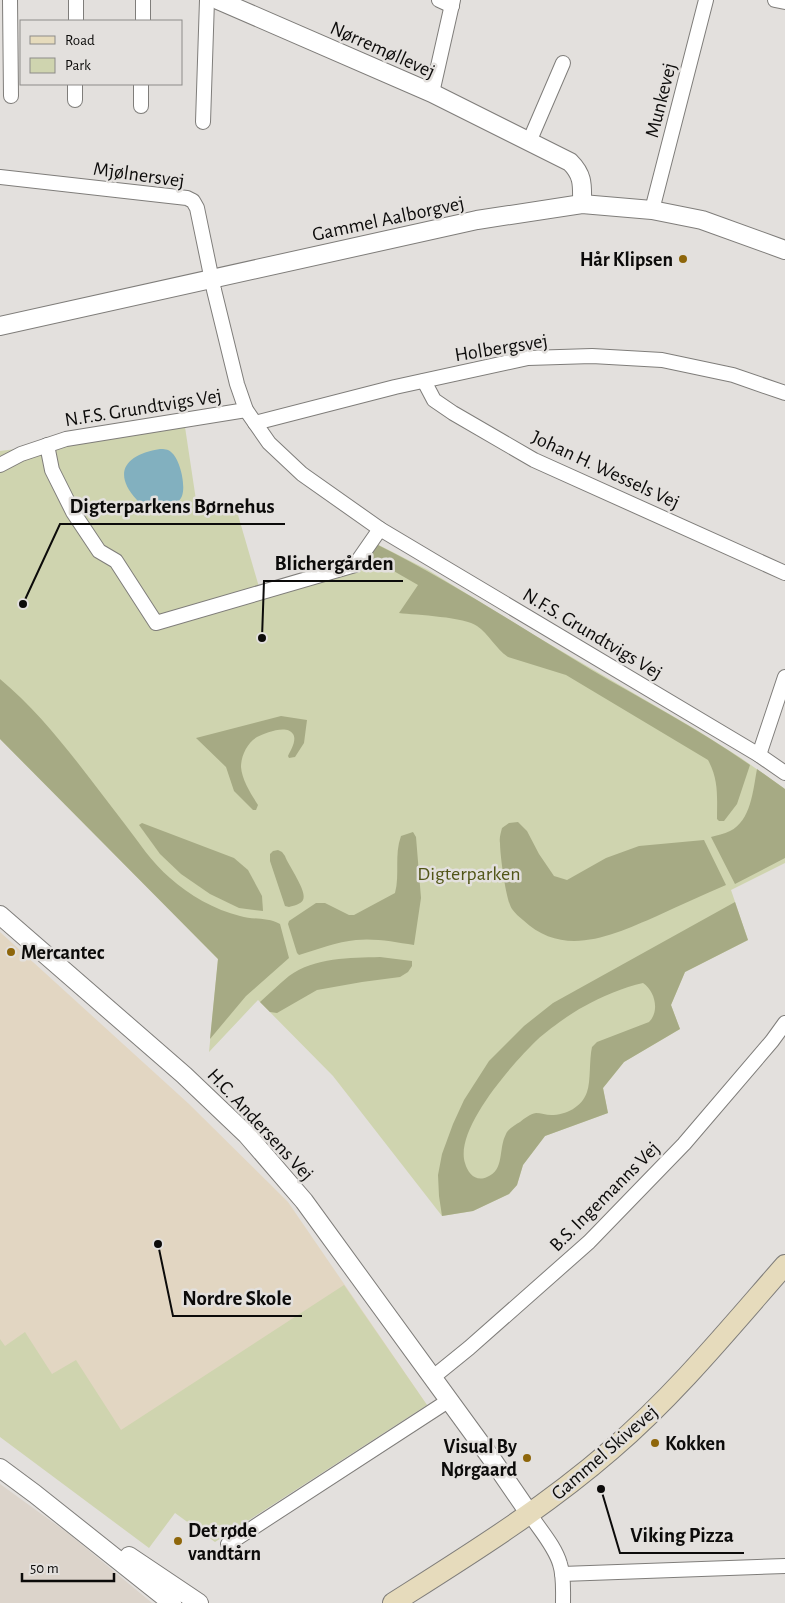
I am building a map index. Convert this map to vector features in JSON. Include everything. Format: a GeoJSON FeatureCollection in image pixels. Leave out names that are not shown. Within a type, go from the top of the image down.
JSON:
{"type":"FeatureCollection","features":[{"type":"Feature","properties":{"kind":"main road","name":"Gammel Skivevej"},"geometry":{"type":"LineString","coordinates":[[404,1600],[551,1498],[644,1421],[678,1386],[785,1265]]}},
{"type":"Feature","properties":{"kind":"street"},"geometry":{"type":"LineString","coordinates":[[10,0],[11,96]]}},
{"type":"Feature","properties":{"kind":"street"},"geometry":{"type":"LineString","coordinates":[[76,0],[76,20]]}},
{"type":"Feature","properties":{"kind":"street"},"geometry":{"type":"LineString","coordinates":[[143,20],[144,0]]}},
{"type":"Feature","properties":{"kind":"street"},"geometry":{"type":"LineString","coordinates":[[203,122],[207,0]]}},
{"type":"Feature","properties":{"kind":"street","name":"Nørremøllevej"},"geometry":{"type":"LineString","coordinates":[[218,0],[432,93],[570,162],[577,169],[582,179],[582,204]]}},
{"type":"Feature","properties":{"kind":"street","name":"Munkevej"},"geometry":{"type":"LineString","coordinates":[[652,210],[706,0]]}},
{"type":"Feature","properties":{"kind":"street"},"geometry":{"type":"LineString","coordinates":[[775,0],[785,2]]}},
{"type":"Feature","properties":{"kind":"street"},"geometry":{"type":"LineString","coordinates":[[432,93],[448,2]]}},
{"type":"Feature","properties":{"kind":"street"},"geometry":{"type":"LineString","coordinates":[[529,142],[564,63]]}},
{"type":"Feature","properties":{"kind":"street"},"geometry":{"type":"LineString","coordinates":[[75,100],[76,85]]}},
{"type":"Feature","properties":{"kind":"street"},"geometry":{"type":"LineString","coordinates":[[141,106],[142,85]]}},
{"type":"Feature","properties":{"kind":"street","name":"Mjølnersvej"},"geometry":{"type":"LineString","coordinates":[[0,177],[187,198],[193,201],[198,208],[212,279]]}},
{"type":"Feature","properties":{"kind":"street","name":"Gammel Aalborgvej"},"geometry":{"type":"LineString","coordinates":[[0,326],[478,220],[582,204],[652,210],[702,220],[785,250]]}},
{"type":"Feature","properties":{"kind":"street","name":"N.F.S. Grundtvigs Vej"},"geometry":{"type":"LineString","coordinates":[[212,279],[236,384],[246,410],[269,443],[302,474],[380,529],[759,755],[785,773]]}},
{"type":"Feature","properties":{"kind":"street","name":"Holbergsvej"},"geometry":{"type":"LineString","coordinates":[[255,423],[424,381],[528,358],[592,356],[662,360],[733,375],[785,393]]}},
{"type":"Feature","properties":{"kind":"street","name":"Johan H. Wessels Vej"},"geometry":{"type":"LineString","coordinates":[[424,381],[434,400],[453,414],[534,460],[785,574]]}},
{"type":"Feature","properties":{"kind":"street","name":"N.F.S. Grundtvigs Vej"},"geometry":{"type":"LineString","coordinates":[[0,464],[22,454],[66,439],[246,410]]}},
{"type":"Feature","properties":{"kind":"street","name":"N.F.S. Grundtvigs Vej"},"geometry":{"type":"LineString","coordinates":[[47,445],[52,470],[73,512],[99,551],[116,561],[156,623],[355,565],[380,529]]}},
{"type":"Feature","properties":{"kind":"street"},"geometry":{"type":"LineString","coordinates":[[759,755],[785,677]]}},
{"type":"Feature","properties":{"kind":"street","name":"H.C. Andersens Vej"},"geometry":{"type":"LineString","coordinates":[[0,915],[184,1075],[247,1135],[304,1201],[494,1462],[529,1514]]}},
{"type":"Feature","properties":{"kind":"street","name":"B.S. Ingemanns Vej"},"geometry":{"type":"LineString","coordinates":[[432,1378],[469,1348],[589,1242],[684,1144],[772,1041],[785,1023]]}},
{"type":"Feature","properties":{"kind":"street"},"geometry":{"type":"LineString","coordinates":[[228,1544],[448,1401]]}},
{"type":"Feature","properties":{"kind":"street"},"geometry":{"type":"LineString","coordinates":[[0,1468],[172,1603]]}},
{"type":"Feature","properties":{"kind":"street"},"geometry":{"type":"LineString","coordinates":[[35,1494],[199,1603]]}},
{"type":"Feature","properties":{"kind":"street"},"geometry":{"type":"LineString","coordinates":[[529,1514],[560,1562],[563,1603]]}},
{"type":"Feature","properties":{"kind":"street"},"geometry":{"type":"LineString","coordinates":[[562,1574],[785,1566]]}},
{"type":"Feature","properties":{"kind":"shaded area"},"geometry":{"type":"Polygon","coordinates":[[[0,932],[189,1104],[288,1202],[427,1405],[177,1507],[0,1431],[0,932]]]}},
{"type":"Feature","properties":{"kind":"shaded area"},"geometry":{"type":"Polygon","coordinates":[[[0,1484],[69,1534],[152,1603],[0,1603],[0,1484]]]}},
{"type":"Feature","properties":{"kind":"green space","name":"Digterparken"},"geometry":{"type":"Polygon","coordinates":[[[185,427],[196,500],[236,508],[259,587],[350,563],[365,538],[428,570],[534,635],[695,729],[785,789],[785,863],[731,890],[748,940],[685,972],[671,1005],[680,1029],[624,1062],[603,1088],[608,1113],[545,1136],[523,1165],[517,1185],[509,1194],[473,1211],[442,1216],[333,1076],[258,1000],[209,1052],[218,959],[0,739],[0,451],[185,427]]]}},
{"type":"Feature","properties":{"kind":"green space"},"geometry":{"type":"Polygon","coordinates":[[[376,544],[458,588],[590,669],[691,727],[750,765],[737,804],[724,821],[719,821],[717,819],[716,782],[708,760],[566,675],[508,657],[481,629],[463,620],[399,613],[418,585],[371,558],[376,544]]]}},
{"type":"Feature","properties":{"kind":"green space"},"geometry":{"type":"Polygon","coordinates":[[[0,679],[50,729],[163,872],[194,896],[221,910],[245,917],[271,920],[280,924],[289,958],[246,996],[210,1039],[218,959],[0,739],[0,679]]]}},
{"type":"Feature","properties":{"kind":"green space"},"geometry":{"type":"Polygon","coordinates":[[[281,716],[307,720],[304,743],[295,757],[289,758],[294,736],[290,731],[281,730],[257,737],[248,746],[243,754],[241,767],[245,782],[258,805],[256,810],[253,810],[234,791],[226,767],[196,738],[281,716]]]}},
{"type":"Feature","properties":{"kind":"green space"},"geometry":{"type":"Polygon","coordinates":[[[757,769],[785,789],[785,858],[735,884],[711,837],[730,831],[743,820],[750,804],[757,769]]]}},
{"type":"Feature","properties":{"kind":"green space"},"geometry":{"type":"Polygon","coordinates":[[[518,822],[527,831],[539,854],[554,876],[567,880],[606,858],[639,846],[704,840],[726,885],[606,936],[572,941],[555,938],[539,932],[523,920],[514,912],[510,904],[502,867],[500,837],[502,828],[509,823],[518,822]]]}},
{"type":"Feature","properties":{"kind":"green space"},"geometry":{"type":"Polygon","coordinates":[[[142,823],[234,858],[248,870],[262,896],[263,911],[239,908],[210,894],[181,874],[160,854],[139,825],[142,823]]]}},
{"type":"Feature","properties":{"kind":"green space"},"geometry":{"type":"Polygon","coordinates":[[[413,832],[416,837],[421,898],[414,945],[378,940],[356,940],[299,955],[288,924],[289,921],[316,903],[325,903],[349,915],[354,915],[395,893],[398,850],[401,836],[413,832]]]}},
{"type":"Feature","properties":{"kind":"green space"},"geometry":{"type":"Polygon","coordinates":[[[278,850],[285,856],[303,891],[303,900],[297,905],[285,906],[270,861],[270,854],[278,850]]]}},
{"type":"Feature","properties":{"kind":"green space"},"geometry":{"type":"Polygon","coordinates":[[[735,902],[748,940],[685,972],[671,1005],[680,1029],[624,1062],[603,1088],[608,1113],[545,1136],[523,1165],[517,1185],[509,1194],[473,1211],[442,1216],[438,1175],[442,1154],[464,1100],[489,1061],[524,1026],[553,1003],[735,902]],[[643,983],[590,1003],[553,1027],[527,1050],[488,1097],[468,1133],[464,1149],[465,1163],[470,1174],[476,1178],[483,1178],[493,1174],[499,1164],[507,1132],[528,1116],[536,1113],[562,1114],[573,1109],[581,1102],[585,1097],[588,1087],[592,1047],[597,1042],[649,1022],[652,1017],[655,1001],[643,983]]]}},
{"type":"Feature","properties":{"kind":"green space"},"geometry":{"type":"Polygon","coordinates":[[[380,957],[412,961],[412,966],[408,972],[400,977],[317,990],[277,1013],[270,1012],[260,1002],[289,976],[310,965],[333,960],[380,957]]]}},
{"type":"Feature","properties":{"kind":"green space"},"geometry":{"type":"Polygon","coordinates":[[[344,1285],[427,1405],[215,1542],[175,1513],[149,1548],[0,1437],[0,1339],[5,1346],[25,1332],[52,1374],[76,1360],[121,1430],[344,1285]]]}},
{"type":"Feature","properties":{"kind":"water"},"geometry":{"type":"Polygon","coordinates":[[[160,449],[170,451],[177,460],[183,479],[183,491],[182,496],[174,505],[153,511],[148,510],[142,505],[129,490],[124,473],[126,466],[131,460],[148,451],[160,449]]]}},
{"type":"Feature","properties":{"kind":"place","name":"Hår Klipsen"},"geometry":{"type":"Point","coordinates":[683,259]}},
{"type":"Feature","properties":{"kind":"place","name":"Digterparkens Børnehus"},"geometry":{"type":"Point","coordinates":[23,604]}},
{"type":"Feature","properties":{"kind":"place","name":"Blichergården"},"geometry":{"type":"Point","coordinates":[262,638]}},
{"type":"Feature","properties":{"kind":"place","name":"Mercantec"},"geometry":{"type":"Point","coordinates":[11,952]}},
{"type":"Feature","properties":{"kind":"place","name":"Nordre Skole"},"geometry":{"type":"Point","coordinates":[158,1244]}},
{"type":"Feature","properties":{"kind":"place","name":"Kokken"},"geometry":{"type":"Point","coordinates":[655,1443]}},
{"type":"Feature","properties":{"kind":"place","name":"Visual By Nørgaard"},"geometry":{"type":"Point","coordinates":[527,1458]}},
{"type":"Feature","properties":{"kind":"place","name":"Viking Pizza"},"geometry":{"type":"Point","coordinates":[601,1489]}},
{"type":"Feature","properties":{"kind":"place","name":"Det røde vandtårn"},"geometry":{"type":"Point","coordinates":[178,1541]}}]}
